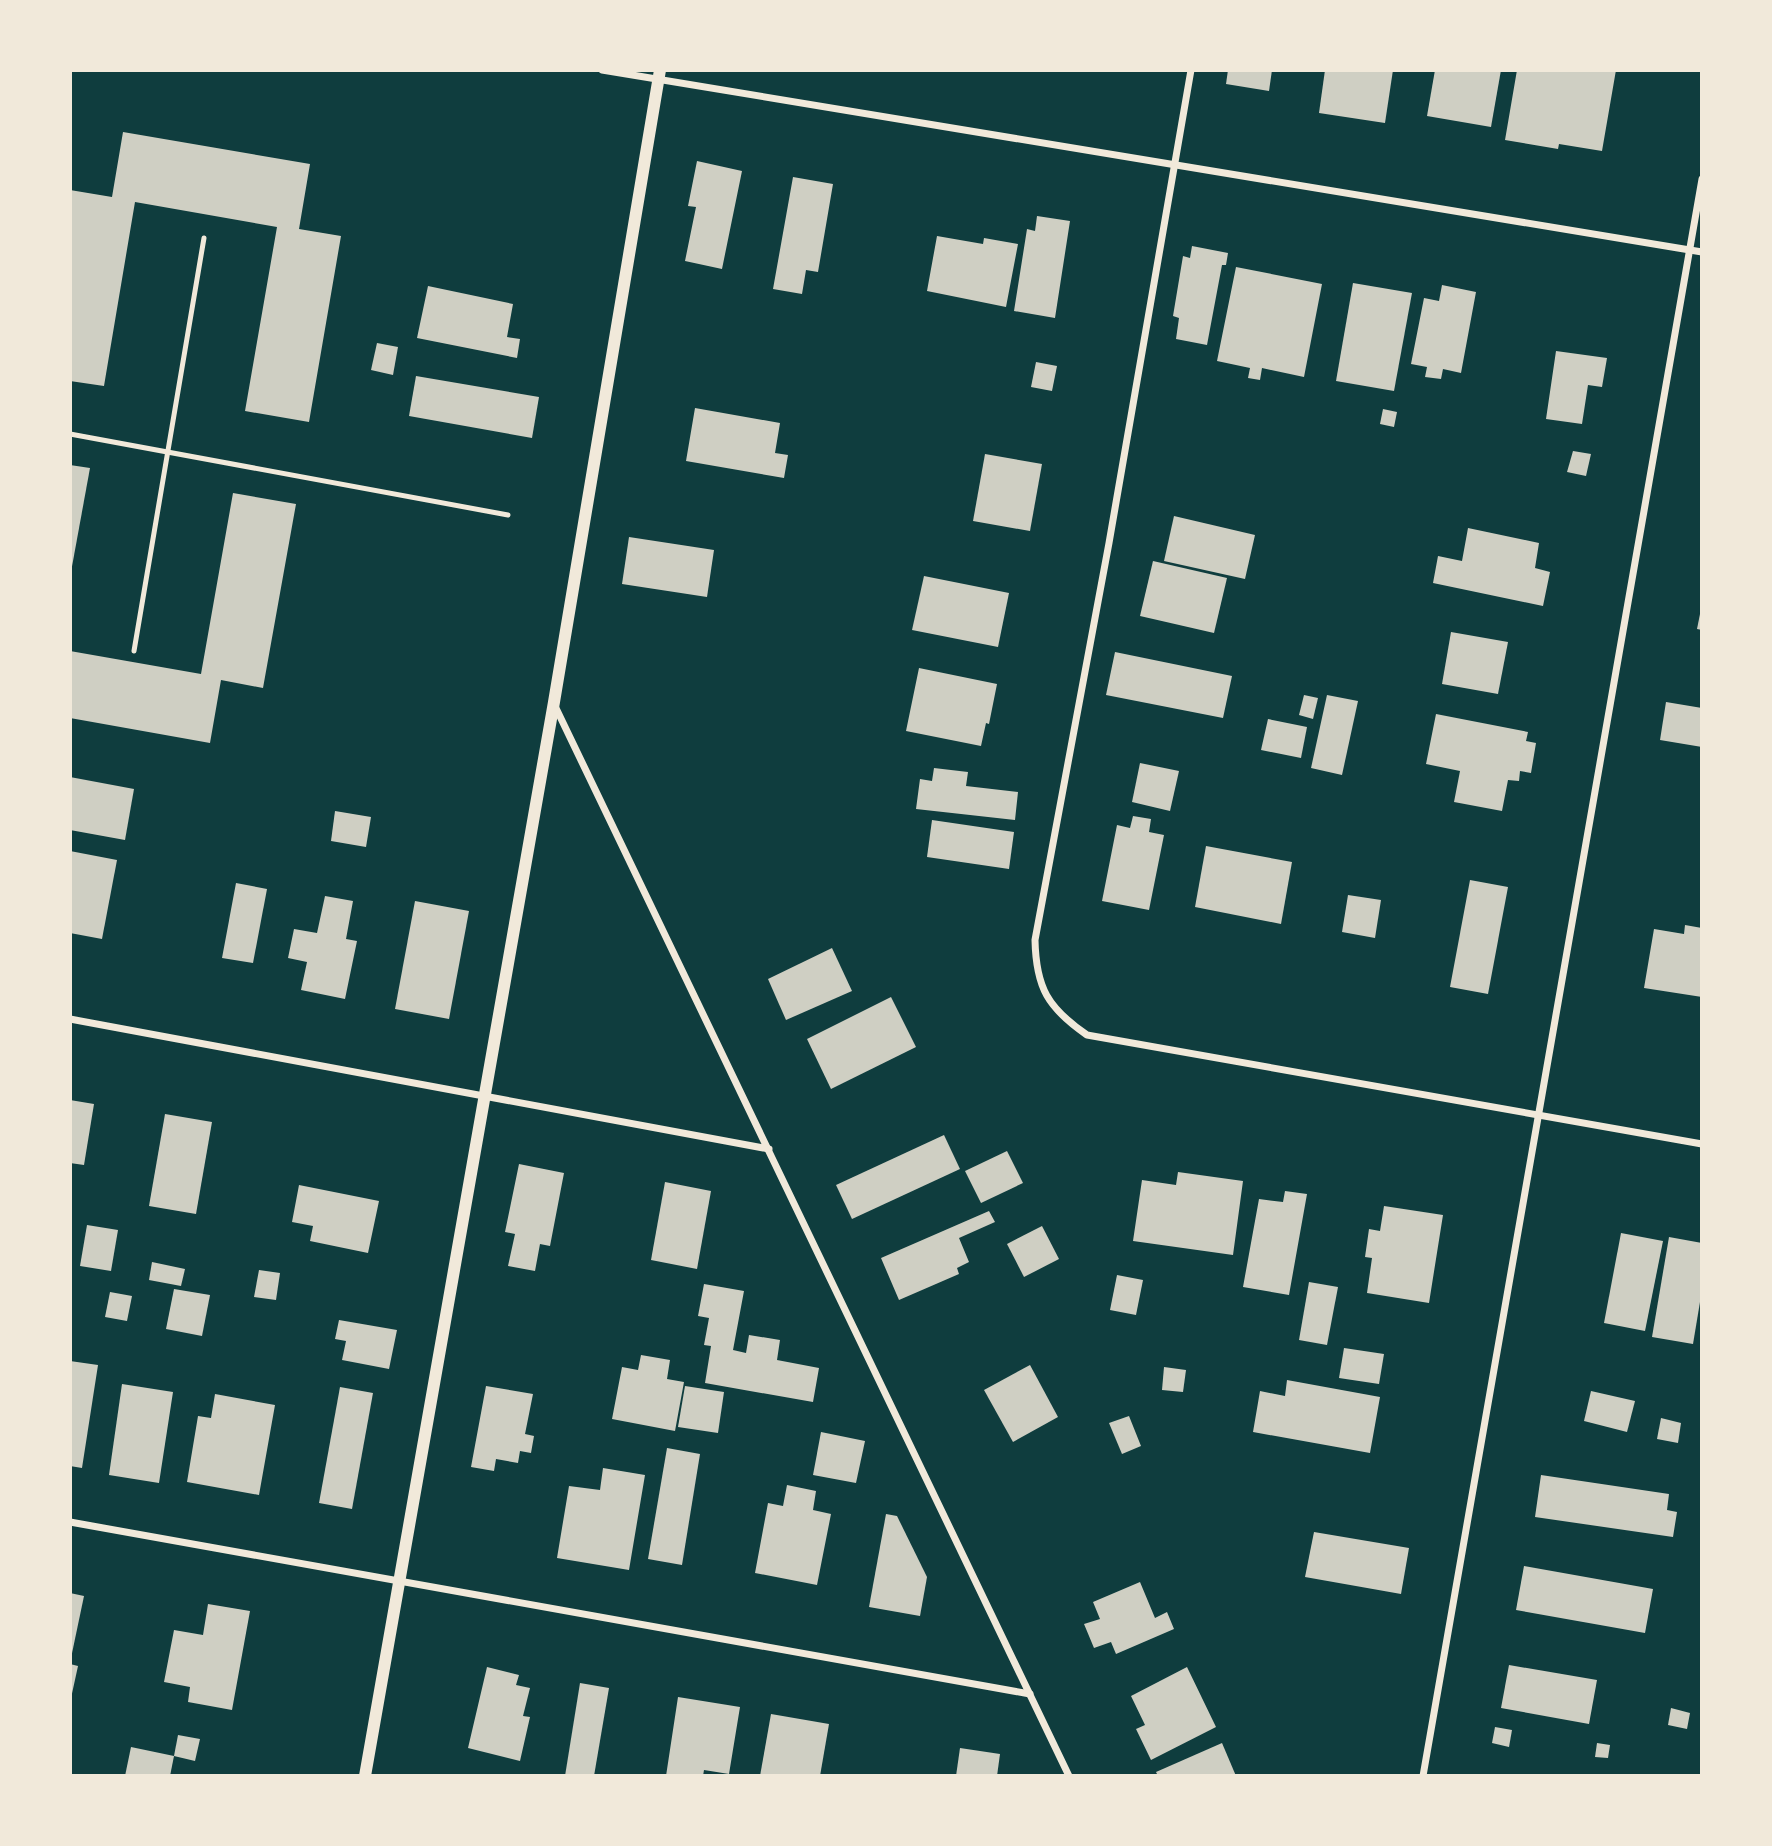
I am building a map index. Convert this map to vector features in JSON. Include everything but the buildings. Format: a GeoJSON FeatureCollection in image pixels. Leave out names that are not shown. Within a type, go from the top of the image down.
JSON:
{"type":"FeatureCollection","features":[{"type":"Feature","properties":{"kind":"street"},"geometry":{"type":"LineString","coordinates":[[602,70],[659,75],[1175,165],[1702,252]]}},
{"type":"Feature","properties":{"kind":"street"},"geometry":{"type":"LineString","coordinates":[[1191,70],[1109,543],[1035,940],[1035,964],[1044,993],[1062,1018],[1087,1035],[1702,1144]]}},
{"type":"Feature","properties":{"kind":"street"},"geometry":{"type":"LineString","coordinates":[[365,1776],[554,702],[659,75]]}},
{"type":"Feature","properties":{"kind":"street"},"geometry":{"type":"LineString","coordinates":[[1423,1776],[1702,179]]}},
{"type":"Feature","properties":{"kind":"street"},"geometry":{"type":"LineString","coordinates":[[554,702],[1069,1776]]}},
{"type":"Feature","properties":{"kind":"street"},"geometry":{"type":"LineString","coordinates":[[70,1020],[769,1149]]}},
{"type":"Feature","properties":{"kind":"street"},"geometry":{"type":"LineString","coordinates":[[70,1522],[1030,1694]]}},
{"type":"Feature","properties":{"kind":"lane"},"geometry":{"type":"LineString","coordinates":[[134,651],[204,238]]}},
{"type":"Feature","properties":{"kind":"lane"},"geometry":{"type":"LineString","coordinates":[[70,434],[508,515]]}}]}
